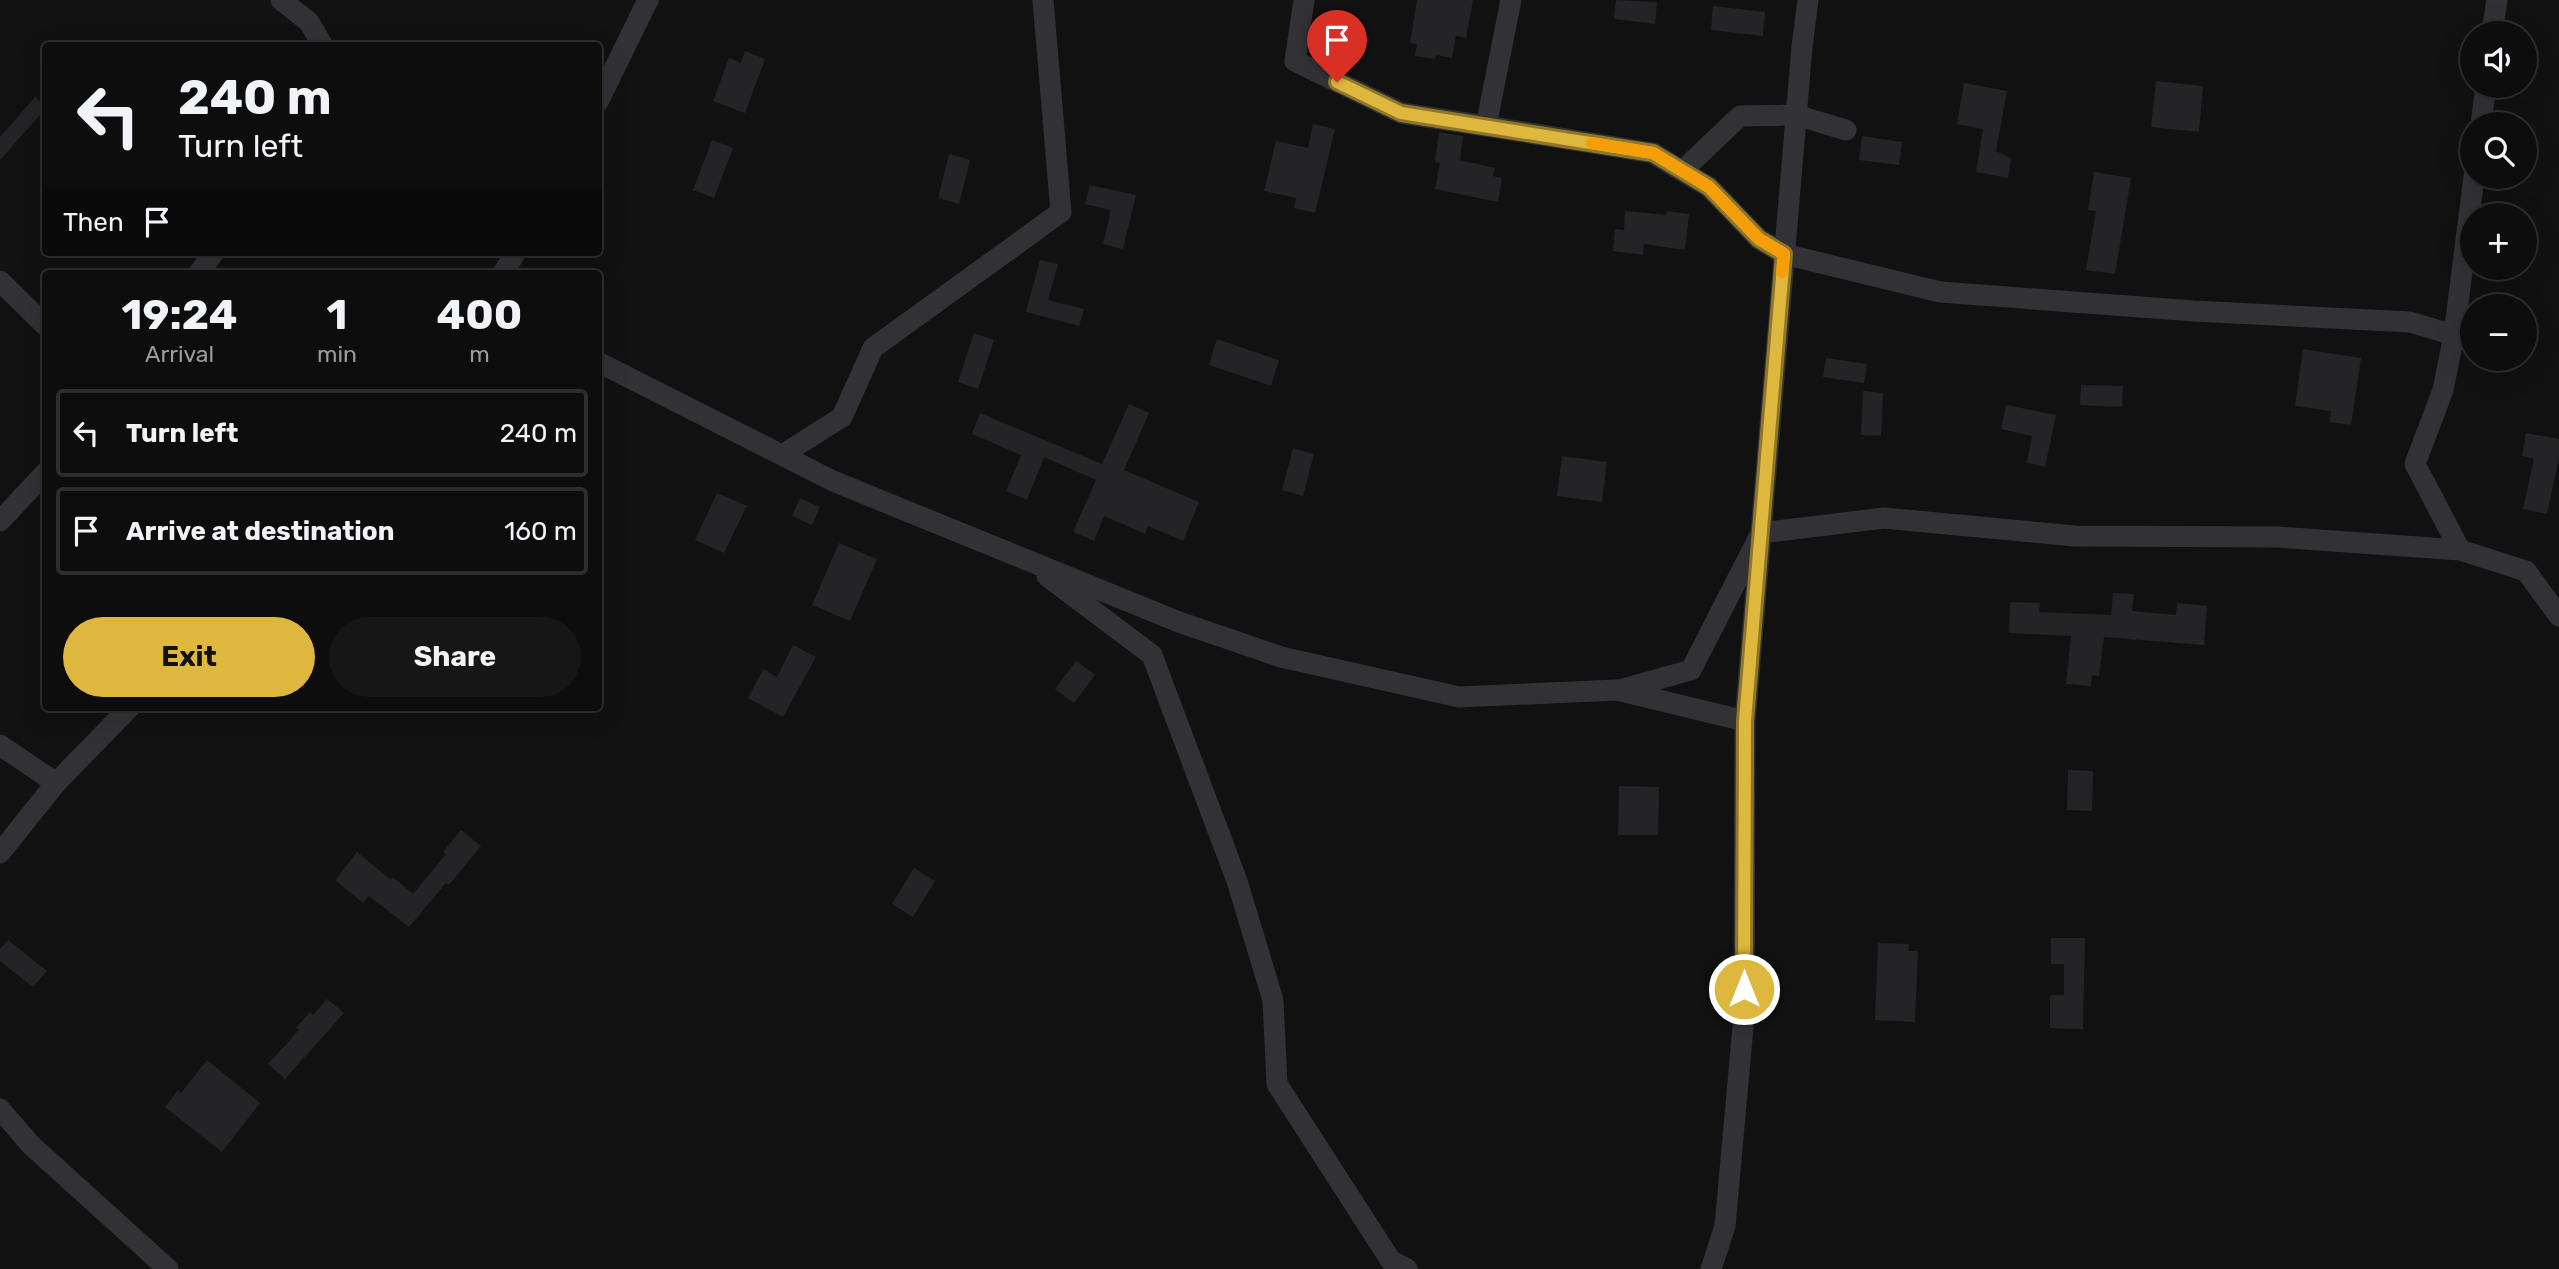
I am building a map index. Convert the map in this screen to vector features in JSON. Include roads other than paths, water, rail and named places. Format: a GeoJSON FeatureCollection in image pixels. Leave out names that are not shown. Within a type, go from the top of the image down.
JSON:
{"type":"FeatureCollection","features":[{"type":"Feature","properties":{"kind":"street"},"geometry":{"type":"LineString","coordinates":[[281,0],[309,22],[321,42]]}},
{"type":"Feature","properties":{"kind":"street"},"geometry":{"type":"LineString","coordinates":[[602,94],[648,0]]}},
{"type":"Feature","properties":{"kind":"street"},"geometry":{"type":"LineString","coordinates":[[782,455],[842,417],[873,348],[1061,212],[1043,0]]}},
{"type":"Feature","properties":{"kind":"street"},"geometry":{"type":"LineString","coordinates":[[1304,0],[1295,61],[1401,113],[1653,153],[1709,187],[1759,239],[1784,254],[1940,292],[2194,311],[2410,322],[2454,335]]}},
{"type":"Feature","properties":{"kind":"street"},"geometry":{"type":"LineString","coordinates":[[1486,126],[1511,0]]}},
{"type":"Feature","properties":{"kind":"street"},"geometry":{"type":"LineString","coordinates":[[1711,1269],[1725,1226],[1744,1016],[1745,721],[1808,0]]}},
{"type":"Feature","properties":{"kind":"street"},"geometry":{"type":"LineString","coordinates":[[2494,21],[2497,0]]}},
{"type":"Feature","properties":{"kind":"street"},"geometry":{"type":"LineString","coordinates":[[1682,171],[1740,116],[1796,115],[1846,130]]}},
{"type":"Feature","properties":{"kind":"street"},"geometry":{"type":"LineString","coordinates":[[2460,550],[2415,464],[2443,390],[2454,335],[2472,189]]}},
{"type":"Feature","properties":{"kind":"street"},"geometry":{"type":"LineString","coordinates":[[0,281],[42,322]]}},
{"type":"Feature","properties":{"kind":"street"},"geometry":{"type":"LineString","coordinates":[[602,364],[833,481],[1179,622],[1281,657],[1459,697],[1617,690],[1691,670],[1761,533]]}},
{"type":"Feature","properties":{"kind":"street"},"geometry":{"type":"LineString","coordinates":[[0,521],[42,476]]}},
{"type":"Feature","properties":{"kind":"street"},"geometry":{"type":"LineString","coordinates":[[1761,533],[1884,518],[2075,536],[2277,537],[2460,550],[2526,571],[2559,616]]}},
{"type":"Feature","properties":{"kind":"street"},"geometry":{"type":"LineString","coordinates":[[1025,559],[1152,655],[1237,881],[1273,1000],[1277,1084],[1391,1261],[1407,1269]]}},
{"type":"Feature","properties":{"kind":"street"},"geometry":{"type":"LineString","coordinates":[[1617,690],[1745,721]]}},
{"type":"Feature","properties":{"kind":"street"},"geometry":{"type":"LineString","coordinates":[[0,853],[56,783],[126,711]]}},
{"type":"Feature","properties":{"kind":"street"},"geometry":{"type":"LineString","coordinates":[[0,745],[56,783]]}},
{"type":"Feature","properties":{"kind":"street"},"geometry":{"type":"LineString","coordinates":[[0,1109],[31,1145],[168,1269]]}}]}
